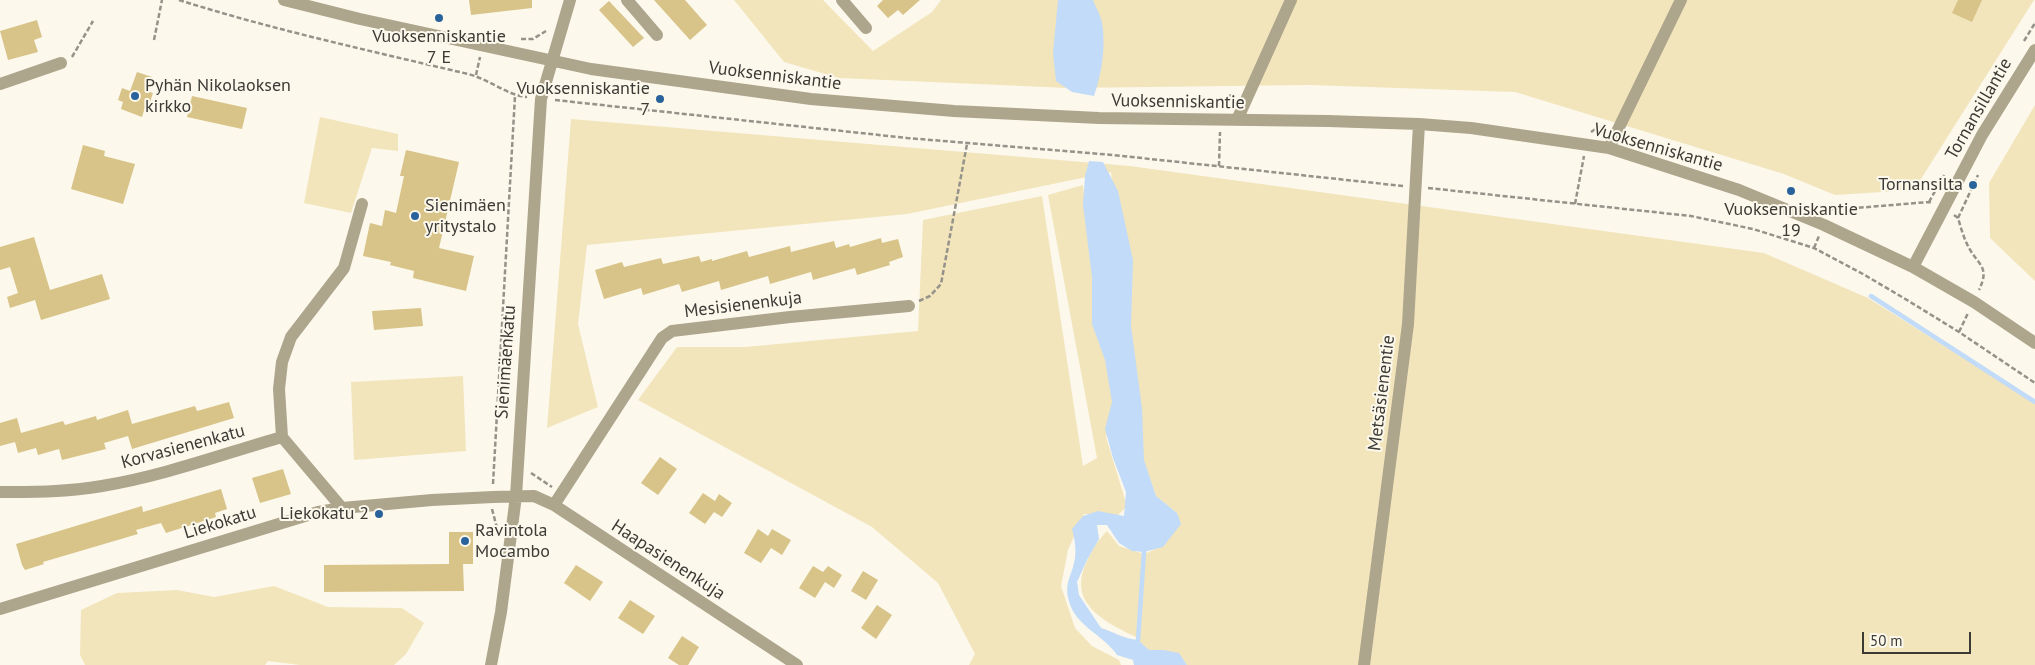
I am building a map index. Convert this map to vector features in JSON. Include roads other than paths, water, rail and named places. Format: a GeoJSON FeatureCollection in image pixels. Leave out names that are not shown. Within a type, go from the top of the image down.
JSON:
{"type":"FeatureCollection","features":[{"type":"Feature","properties":{"kind":"street","name":"Vuoksenniskantie"},"geometry":{"type":"LineString","coordinates":[[284,0],[360,20],[591,69],[820,100],[954,111],[1081,118],[1419,124],[1471,128],[1609,148],[1739,190],[1824,225],[1913,267],[1974,302],[2035,343]]}},
{"type":"Feature","properties":{"kind":"street","name":"Sienimäenkatu"},"geometry":{"type":"LineString","coordinates":[[491,665],[501,612],[516,496],[541,99],[570,0]]}},
{"type":"Feature","properties":{"kind":"street"},"geometry":{"type":"LineString","coordinates":[[627,0],[657,35]]}},
{"type":"Feature","properties":{"kind":"street"},"geometry":{"type":"LineString","coordinates":[[842,0],[866,28]]}},
{"type":"Feature","properties":{"kind":"street"},"geometry":{"type":"LineString","coordinates":[[1237,120],[1291,0]]}},
{"type":"Feature","properties":{"kind":"street"},"geometry":{"type":"LineString","coordinates":[[1609,148],[1681,0]]}},
{"type":"Feature","properties":{"kind":"street","name":"Tornansillantie"},"geometry":{"type":"LineString","coordinates":[[1913,267],[1982,135],[2035,50]]}},
{"type":"Feature","properties":{"kind":"street"},"geometry":{"type":"LineString","coordinates":[[0,84],[61,63]]}},
{"type":"Feature","properties":{"kind":"street","name":"Metsäsienentie"},"geometry":{"type":"LineString","coordinates":[[1364,665],[1408,324],[1419,124]]}},
{"type":"Feature","properties":{"kind":"street"},"geometry":{"type":"LineString","coordinates":[[342,508],[282,437],[279,389],[282,362],[292,337],[344,268],[362,204]]}},
{"type":"Feature","properties":{"kind":"street","name":"Mesisienenkuja"},"geometry":{"type":"LineString","coordinates":[[554,505],[662,338],[672,331],[790,317],[909,306]]}},
{"type":"Feature","properties":{"kind":"street","name":"Korvasienenkatu"},"geometry":{"type":"LineString","coordinates":[[0,492],[50,492],[102,486],[146,476],[282,437]]}},
{"type":"Feature","properties":{"kind":"street","name":"Liekokatu"},"geometry":{"type":"LineString","coordinates":[[0,609],[298,518],[342,508],[432,500],[516,496]]}},
{"type":"Feature","properties":{"kind":"street","name":"Haapasienenkuja"},"geometry":{"type":"LineString","coordinates":[[516,496],[534,496],[554,505],[797,665]]}},
{"type":"Feature","properties":{"kind":"water"},"geometry":{"type":"Polygon","coordinates":[[[1058,0],[1093,0],[1102,22],[1103,50],[1101,69],[1094,96],[1072,92],[1056,81],[1053,53],[1058,0]]]}},
{"type":"Feature","properties":{"kind":"water"},"geometry":{"type":"Polygon","coordinates":[[[1089,161],[1103,162],[1118,191],[1133,260],[1131,326],[1142,408],[1144,460],[1156,496],[1177,513],[1181,524],[1163,547],[1144,552],[1132,551],[1119,543],[1107,525],[1097,525],[1099,539],[1077,582],[1079,595],[1101,628],[1138,640],[1149,650],[1179,653],[1187,665],[1134,665],[1133,660],[1117,655],[1105,642],[1083,624],[1072,610],[1069,601],[1068,585],[1075,555],[1072,529],[1083,516],[1098,511],[1124,516],[1126,492],[1113,458],[1105,429],[1112,402],[1105,360],[1092,324],[1092,277],[1083,205],[1085,176],[1089,161]]]}},
{"type":"Feature","properties":{"kind":"waterway"},"geometry":{"type":"LineString","coordinates":[[1871,296],[2035,402]]}},
{"type":"Feature","properties":{"kind":"waterway"},"geometry":{"type":"LineString","coordinates":[[1138,640],[1144,552]]}},
{"type":"Feature","properties":{"kind":"place","name":"Vuoksenniskantie 7 E"},"geometry":{"type":"Point","coordinates":[439,18]}},
{"type":"Feature","properties":{"kind":"place","name":"Pyhän Nikolaoksen kirkko"},"geometry":{"type":"Point","coordinates":[135,96]}},
{"type":"Feature","properties":{"kind":"place","name":"Vuoksenniskantie 7"},"geometry":{"type":"Point","coordinates":[660,99]}},
{"type":"Feature","properties":{"kind":"place","name":"Tornansilta"},"geometry":{"type":"Point","coordinates":[1973,185]}},
{"type":"Feature","properties":{"kind":"place","name":"Vuoksenniskantie 19"},"geometry":{"type":"Point","coordinates":[1791,191]}},
{"type":"Feature","properties":{"kind":"place","name":"Sienimäen yritystalo"},"geometry":{"type":"Point","coordinates":[415,216]}},
{"type":"Feature","properties":{"kind":"place","name":"Liekokatu 2"},"geometry":{"type":"Point","coordinates":[379,514]}},
{"type":"Feature","properties":{"kind":"place","name":"Ravintola Mocambo"},"geometry":{"type":"Point","coordinates":[465,541]}}]}
